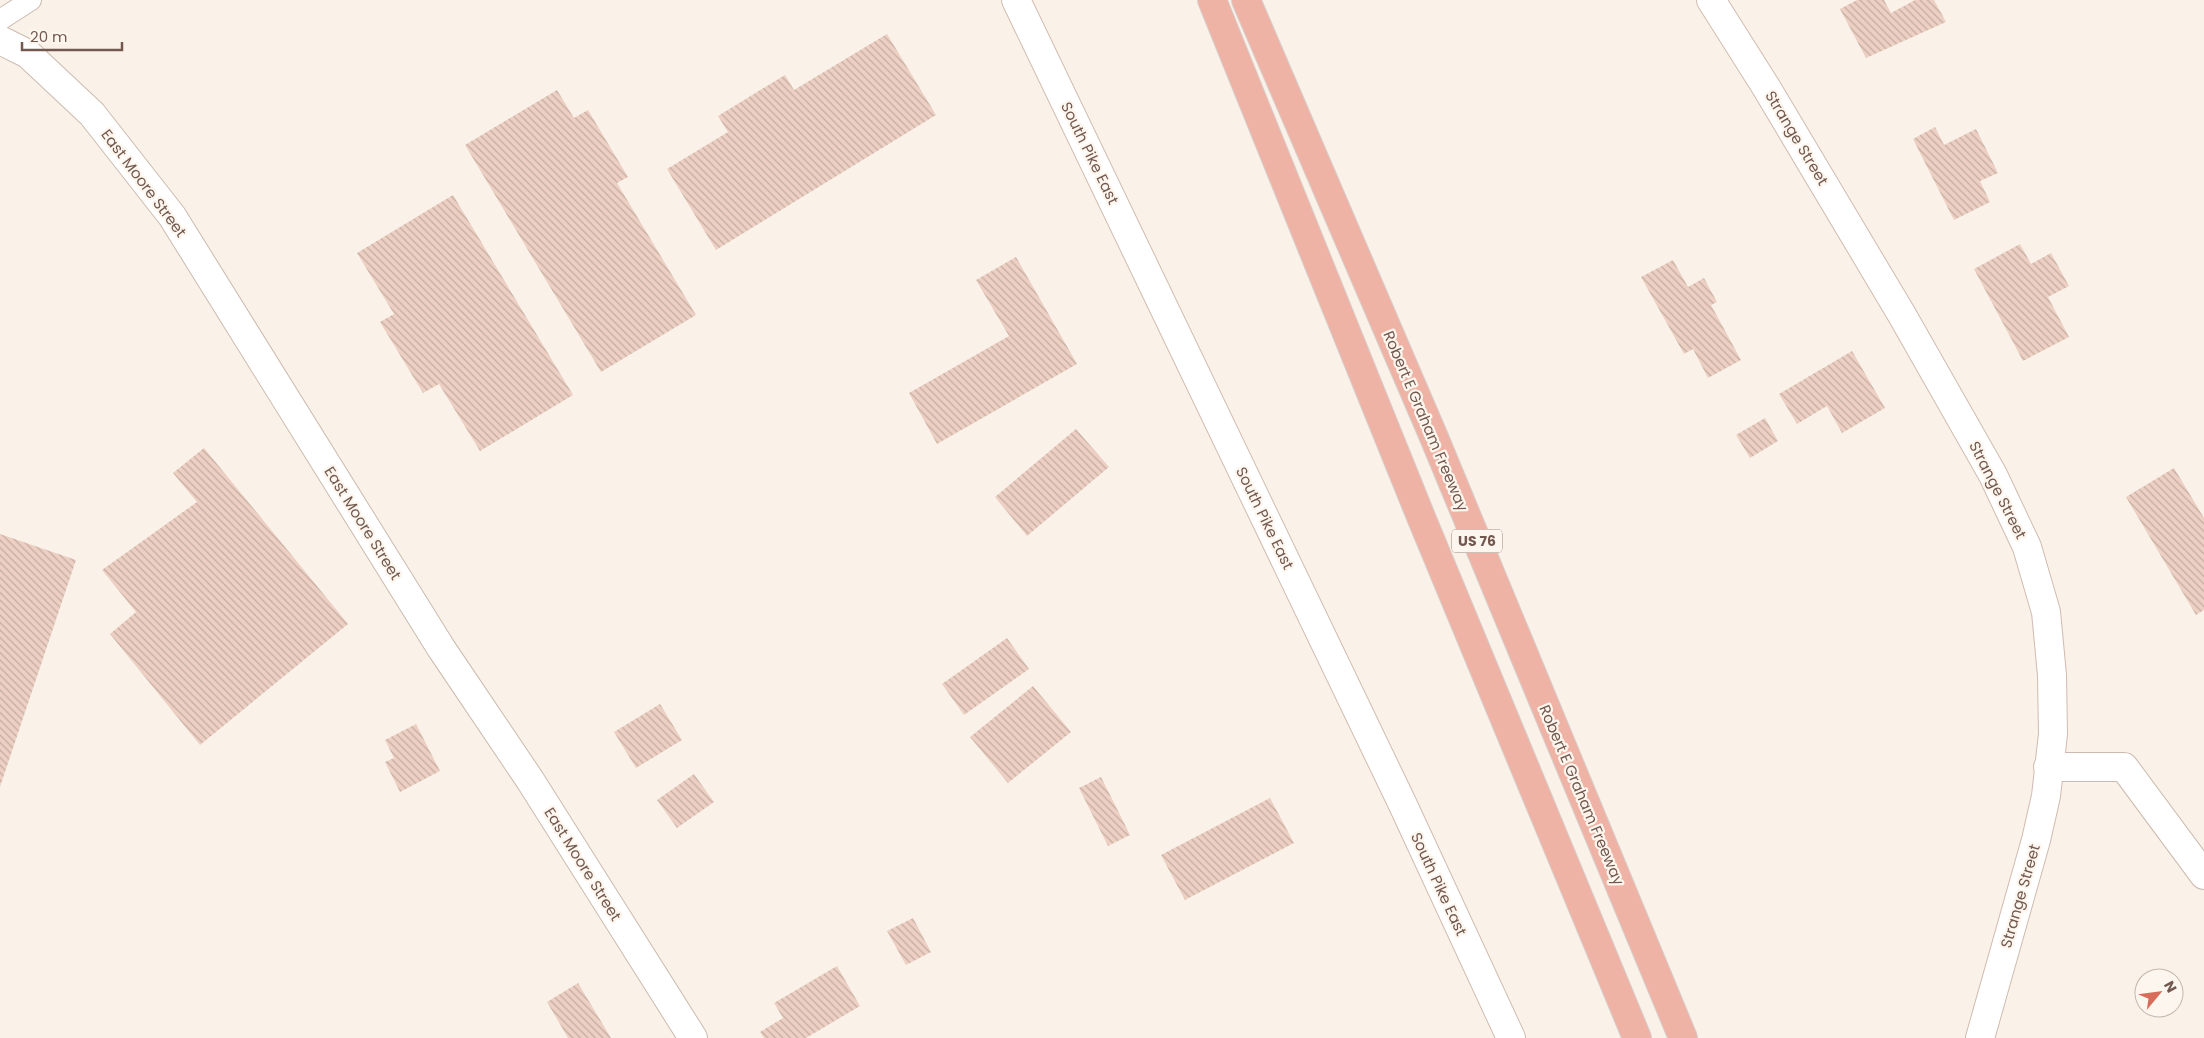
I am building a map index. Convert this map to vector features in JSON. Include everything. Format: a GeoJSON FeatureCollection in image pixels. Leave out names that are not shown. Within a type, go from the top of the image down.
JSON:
{"type":"FeatureCollection","features":[{"type":"Feature","properties":{"kind":"highway","name":"US 76"},"geometry":{"type":"LineString","coordinates":[[1212,0],[1425,526],[1637,1038]]}},
{"type":"Feature","properties":{"kind":"highway","name":"Robert E Graham Freeway"},"geometry":{"type":"LineString","coordinates":[[1246,0],[1437,444],[1683,1038]]}},
{"type":"Feature","properties":{"kind":"street","name":"South Pike East"},"geometry":{"type":"LineString","coordinates":[[1016,0],[1394,787],[1511,1038]]}},
{"type":"Feature","properties":{"kind":"street","name":"Strange Street"},"geometry":{"type":"LineString","coordinates":[[1711,0],[1771,96],[1902,315],[1993,475],[2027,547],[2046,612],[2052,675],[2053,734],[2046,796],[2036,840],[1980,1038]]}},
{"type":"Feature","properties":{"kind":"street","name":"East Moore Street"},"geometry":{"type":"LineString","coordinates":[[0,40],[28,54],[92,114],[172,216],[441,648],[530,780],[693,1038]]}},
{"type":"Feature","properties":{"kind":"street"},"geometry":{"type":"LineString","coordinates":[[2048,767],[2124,767],[2204,875]]}},
{"type":"Feature","properties":{"kind":"lane"},"geometry":{"type":"LineString","coordinates":[[0,20],[31,0]]}},
{"type":"Feature","properties":{"kind":"building"},"geometry":{"type":"Polygon","coordinates":[[[1857,0],[1884,0],[1891,13],[1915,0],[1934,0],[1946,22],[1866,58],[1840,9],[1857,0]]]}},
{"type":"Feature","properties":{"kind":"building"},"geometry":{"type":"Polygon","coordinates":[[[887,34],[936,115],[716,250],[667,169],[728,132],[718,116],[785,75],[794,90],[887,34]]]}},
{"type":"Feature","properties":{"kind":"building"},"geometry":{"type":"Polygon","coordinates":[[[557,90],[574,118],[588,110],[628,177],[617,183],[696,315],[601,372],[465,145],[557,90]]]}},
{"type":"Feature","properties":{"kind":"building"},"geometry":{"type":"Polygon","coordinates":[[[1935,127],[1944,145],[1976,129],[1998,173],[1980,181],[1990,202],[1954,220],[1913,139],[1935,127]]]}},
{"type":"Feature","properties":{"kind":"building"},"geometry":{"type":"Polygon","coordinates":[[[453,195],[573,395],[480,451],[439,384],[423,393],[380,322],[394,314],[357,253],[453,195]]]}},
{"type":"Feature","properties":{"kind":"building"},"geometry":{"type":"Polygon","coordinates":[[[2020,244],[2031,264],[2051,253],[2069,286],[2048,297],[2069,337],[2023,361],[1974,269],[2020,244]]]}},
{"type":"Feature","properties":{"kind":"building"},"geometry":{"type":"Polygon","coordinates":[[[1016,257],[1077,364],[937,444],[909,393],[1009,336],[976,280],[1016,257]]]}},
{"type":"Feature","properties":{"kind":"building"},"geometry":{"type":"Polygon","coordinates":[[[1673,260],[1688,287],[1704,278],[1717,302],[1711,305],[1741,360],[1708,378],[1693,349],[1684,354],[1641,277],[1673,260]]]}},
{"type":"Feature","properties":{"kind":"building"},"geometry":{"type":"Polygon","coordinates":[[[1852,351],[1885,408],[1842,433],[1827,406],[1797,424],[1779,394],[1852,351]]]}},
{"type":"Feature","properties":{"kind":"building"},"geometry":{"type":"Polygon","coordinates":[[[1765,418],[1778,441],[1750,458],[1736,435],[1765,418]]]}},
{"type":"Feature","properties":{"kind":"building"},"geometry":{"type":"Polygon","coordinates":[[[1076,429],[1109,467],[1027,536],[995,497],[1076,429]]]}},
{"type":"Feature","properties":{"kind":"building"},"geometry":{"type":"Polygon","coordinates":[[[204,448],[348,624],[200,745],[110,634],[136,612],[102,570],[197,502],[173,473],[204,448]]]}},
{"type":"Feature","properties":{"kind":"building"},"geometry":{"type":"Polygon","coordinates":[[[2174,468],[2204,518],[2204,610],[2196,615],[2126,497],[2174,468]]]}},
{"type":"Feature","properties":{"kind":"building"},"geometry":{"type":"Polygon","coordinates":[[[0,534],[76,560],[0,787],[0,534]]]}},
{"type":"Feature","properties":{"kind":"building"},"geometry":{"type":"Polygon","coordinates":[[[1007,638],[1029,669],[964,715],[942,684],[1007,638]]]}},
{"type":"Feature","properties":{"kind":"building"},"geometry":{"type":"Polygon","coordinates":[[[1033,686],[1071,732],[1008,783],[970,737],[1033,686]]]}},
{"type":"Feature","properties":{"kind":"building"},"geometry":{"type":"Polygon","coordinates":[[[660,704],[682,740],[636,768],[614,732],[660,704]]]}},
{"type":"Feature","properties":{"kind":"building"},"geometry":{"type":"Polygon","coordinates":[[[416,724],[440,771],[400,792],[385,762],[394,758],[385,740],[416,724]]]}},
{"type":"Feature","properties":{"kind":"building"},"geometry":{"type":"Polygon","coordinates":[[[694,774],[714,802],[677,828],[657,800],[694,774]]]}},
{"type":"Feature","properties":{"kind":"building"},"geometry":{"type":"Polygon","coordinates":[[[1101,777],[1130,835],[1108,846],[1079,788],[1101,777]]]}},
{"type":"Feature","properties":{"kind":"building"},"geometry":{"type":"Polygon","coordinates":[[[1270,798],[1294,843],[1185,900],[1161,855],[1270,798]]]}},
{"type":"Feature","properties":{"kind":"building"},"geometry":{"type":"Polygon","coordinates":[[[913,918],[931,952],[906,965],[887,931],[913,918]]]}},
{"type":"Feature","properties":{"kind":"building"},"geometry":{"type":"Polygon","coordinates":[[[837,966],[860,1006],[806,1038],[764,1038],[760,1032],[783,1018],[774,1003],[837,966]]]}},
{"type":"Feature","properties":{"kind":"building"},"geometry":{"type":"Polygon","coordinates":[[[578,983],[611,1038],[568,1038],[547,1002],[578,983]]]}}]}
